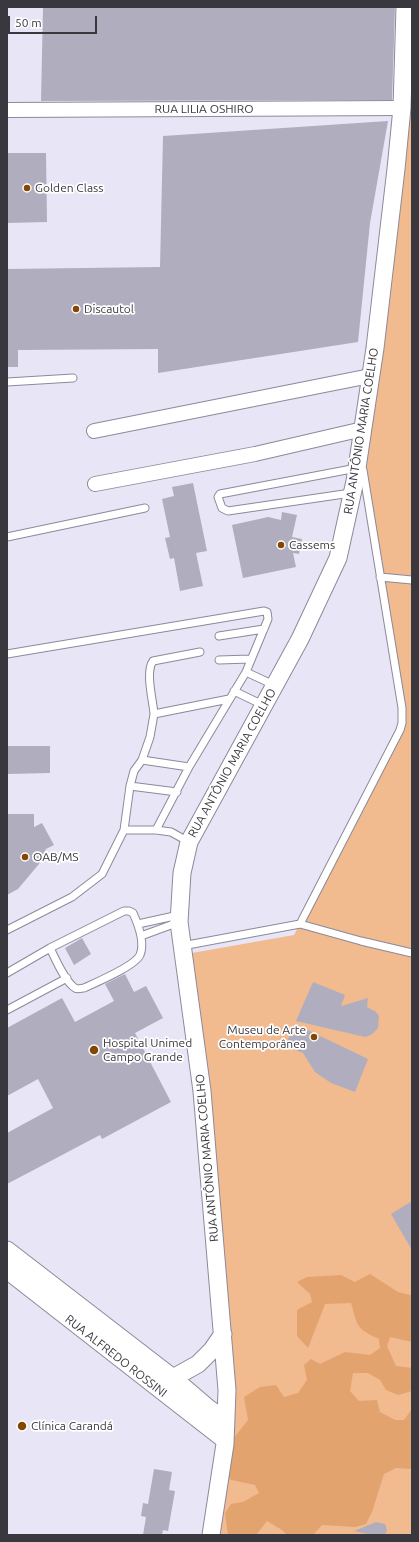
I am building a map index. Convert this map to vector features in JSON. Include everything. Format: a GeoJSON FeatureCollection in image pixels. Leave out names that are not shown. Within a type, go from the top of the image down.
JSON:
{"type":"FeatureCollection","features":[{"type":"Feature","properties":{"kind":"street","name":"RUA ANTÔNIO MARIA COELHO"},"geometry":{"type":"LineString","coordinates":[[211,1535],[222,1472],[227,1390],[202,1092],[179,919],[182,874],[189,842],[300,639],[338,558],[360,450],[396,169],[402,108],[406,7]]}},
{"type":"Feature","properties":{"kind":"street","name":"RUA LILIA OSHIRO"},"geometry":{"type":"LineString","coordinates":[[7,110],[402,108]]}},
{"type":"Feature","properties":{"kind":"street"},"geometry":{"type":"LineString","coordinates":[[94,431],[370,376]]}},
{"type":"Feature","properties":{"kind":"street"},"geometry":{"type":"LineString","coordinates":[[95,484],[255,454],[363,429]]}},
{"type":"Feature","properties":{"kind":"street"},"geometry":{"type":"LineString","coordinates":[[7,1250],[225,1420]]}},
{"type":"Feature","properties":{"kind":"street","name":"RUA ALFREDO ROSSINI"},"geometry":{"type":"LineString","coordinates":[[7,1270],[225,1440]]}},
{"type":"Feature","properties":{"kind":"street"},"geometry":{"type":"LineString","coordinates":[[173,1378],[198,1364],[212,1350],[223,1334]]}},
{"type":"Feature","properties":{"kind":"lane"},"geometry":{"type":"LineString","coordinates":[[7,382],[73,378]]}},
{"type":"Feature","properties":{"kind":"lane"},"geometry":{"type":"LineString","coordinates":[[300,924],[400,730],[402,723],[402,708],[360,450]]}},
{"type":"Feature","properties":{"kind":"lane"},"geometry":{"type":"LineString","coordinates":[[352,493],[228,511],[222,508],[218,497],[220,494],[357,468]]}},
{"type":"Feature","properties":{"kind":"lane"},"geometry":{"type":"LineString","coordinates":[[7,537],[145,508]]}},
{"type":"Feature","properties":{"kind":"lane"},"geometry":{"type":"LineString","coordinates":[[380,577],[412,580]]}},
{"type":"Feature","properties":{"kind":"lane"},"geometry":{"type":"LineString","coordinates":[[7,654],[264,611],[268,614],[268,619],[250,659],[246,672],[189,767],[156,830]]}},
{"type":"Feature","properties":{"kind":"lane"},"geometry":{"type":"LineString","coordinates":[[219,636],[264,629]]}},
{"type":"Feature","properties":{"kind":"lane"},"geometry":{"type":"LineString","coordinates":[[7,930],[72,897],[102,874],[124,830],[130,786],[134,771],[142,760],[150,737],[154,714],[150,665],[152,661],[200,652]]}},
{"type":"Feature","properties":{"kind":"lane"},"geometry":{"type":"LineString","coordinates":[[219,660],[250,659]]}},
{"type":"Feature","properties":{"kind":"lane"},"geometry":{"type":"LineString","coordinates":[[246,672],[274,685]]}},
{"type":"Feature","properties":{"kind":"lane"},"geometry":{"type":"LineString","coordinates":[[234,691],[263,705]]}},
{"type":"Feature","properties":{"kind":"lane"},"geometry":{"type":"LineString","coordinates":[[154,714],[229,699]]}},
{"type":"Feature","properties":{"kind":"lane"},"geometry":{"type":"LineString","coordinates":[[142,760],[189,767]]}},
{"type":"Feature","properties":{"kind":"lane"},"geometry":{"type":"LineString","coordinates":[[130,786],[177,792]]}},
{"type":"Feature","properties":{"kind":"lane"},"geometry":{"type":"LineString","coordinates":[[124,830],[156,830],[171,832],[189,842]]}},
{"type":"Feature","properties":{"kind":"lane"},"geometry":{"type":"LineString","coordinates":[[7,973],[50,948],[124,911],[133,913],[142,936],[140,954],[132,964],[84,988],[78,989],[74,987],[67,978],[50,948]]}},
{"type":"Feature","properties":{"kind":"lane"},"geometry":{"type":"LineString","coordinates":[[138,924],[179,919]]}},
{"type":"Feature","properties":{"kind":"lane"},"geometry":{"type":"LineString","coordinates":[[142,936],[179,919]]}},
{"type":"Feature","properties":{"kind":"lane"},"geometry":{"type":"LineString","coordinates":[[182,946],[300,924],[412,953]]}},
{"type":"Feature","properties":{"kind":"lane"},"geometry":{"type":"LineString","coordinates":[[7,1010],[67,978]]}},
{"type":"Feature","properties":{"kind":"shaded area"},"geometry":{"type":"Polygon","coordinates":[[[410,95],[412,95],[412,1535],[219,1535],[227,1482],[192,953],[294,935],[401,730],[401,696],[365,461],[410,95]]]}},
{"type":"Feature","properties":{"kind":"shaded area"},"geometry":{"type":"Polygon","coordinates":[[[370,1274],[398,1292],[410,1295],[412,1293],[412,1342],[390,1337],[387,1346],[396,1366],[412,1368],[412,1391],[398,1395],[386,1390],[380,1380],[368,1373],[353,1373],[350,1391],[359,1401],[377,1400],[380,1412],[395,1420],[404,1420],[412,1409],[412,1469],[396,1468],[384,1474],[372,1512],[366,1524],[355,1527],[322,1525],[313,1535],[287,1535],[282,1530],[267,1521],[256,1535],[228,1535],[225,1513],[231,1504],[243,1502],[259,1493],[255,1485],[231,1480],[224,1472],[233,1439],[248,1420],[244,1397],[260,1387],[276,1385],[284,1397],[298,1393],[307,1380],[304,1365],[311,1359],[320,1364],[345,1352],[370,1355],[380,1348],[379,1339],[365,1332],[359,1326],[351,1303],[325,1304],[308,1348],[297,1336],[297,1310],[312,1302],[310,1294],[297,1282],[307,1277],[341,1275],[355,1282],[370,1274]]]}},
{"type":"Feature","properties":{"kind":"building"},"geometry":{"type":"Polygon","coordinates":[[[43,7],[395,7],[392,100],[41,101],[43,7]]]}},
{"type":"Feature","properties":{"kind":"building"},"geometry":{"type":"Polygon","coordinates":[[[388,121],[370,223],[358,342],[158,373],[158,349],[18,350],[18,367],[7,367],[7,269],[160,267],[163,136],[388,121]]]}},
{"type":"Feature","properties":{"kind":"building","name":"Golden Class"},"geometry":{"type":"Polygon","coordinates":[[[7,153],[46,153],[47,222],[7,223],[7,153]]]}},
{"type":"Feature","properties":{"kind":"building"},"geometry":{"type":"Polygon","coordinates":[[[193,483],[207,551],[196,553],[203,586],[180,591],[174,558],[170,559],[165,538],[170,537],[162,499],[174,496],[172,487],[193,483]]]}},
{"type":"Feature","properties":{"kind":"building","name":"Cassems"},"geometry":{"type":"Polygon","coordinates":[[[282,512],[297,515],[292,537],[302,539],[299,554],[293,553],[296,567],[243,578],[232,525],[268,517],[281,520],[282,512]]]}},
{"type":"Feature","properties":{"kind":"building"},"geometry":{"type":"Polygon","coordinates":[[[7,746],[50,746],[50,773],[7,774],[7,746]]]}},
{"type":"Feature","properties":{"kind":"building","name":"OAB/MS"},"geometry":{"type":"Polygon","coordinates":[[[7,814],[34,814],[34,827],[42,823],[54,845],[46,849],[39,864],[18,889],[7,895],[7,814]]]}},
{"type":"Feature","properties":{"kind":"building"},"geometry":{"type":"Polygon","coordinates":[[[82,938],[91,954],[74,965],[65,948],[82,938]]]}},
{"type":"Feature","properties":{"kind":"building"},"geometry":{"type":"Polygon","coordinates":[[[125,974],[134,992],[146,986],[163,1018],[135,1033],[171,1102],[102,1139],[100,1135],[7,1184],[7,1133],[53,1108],[38,1079],[7,1096],[7,1028],[62,998],[75,1022],[114,1001],[105,984],[125,974]]]}},
{"type":"Feature","properties":{"kind":"building"},"geometry":{"type":"Polygon","coordinates":[[[313,982],[345,995],[341,1006],[368,998],[367,1007],[376,1012],[379,1016],[378,1028],[371,1035],[365,1037],[296,1021],[313,982]]]}},
{"type":"Feature","properties":{"kind":"building"},"geometry":{"type":"Polygon","coordinates":[[[295,1024],[368,1059],[355,1092],[331,1083],[315,1072],[303,1053],[285,1046],[295,1024]]]}},
{"type":"Feature","properties":{"kind":"building"},"geometry":{"type":"Polygon","coordinates":[[[412,1201],[412,1250],[391,1214],[412,1201]]]}},
{"type":"Feature","properties":{"kind":"building"},"geometry":{"type":"Polygon","coordinates":[[[154,1469],[172,1472],[169,1490],[175,1491],[168,1531],[163,1530],[162,1535],[143,1535],[146,1517],[141,1516],[143,1503],[148,1504],[154,1469]]]}},
{"type":"Feature","properties":{"kind":"building"},"geometry":{"type":"Polygon","coordinates":[[[376,1522],[385,1524],[387,1530],[385,1535],[372,1535],[354,1531],[376,1522]]]}},
{"type":"Feature","properties":{"kind":"place","name":"Golden Class"},"geometry":{"type":"Point","coordinates":[27,188]}},
{"type":"Feature","properties":{"kind":"place","name":"Discautol"},"geometry":{"type":"Point","coordinates":[76,309]}},
{"type":"Feature","properties":{"kind":"place","name":"Cassems"},"geometry":{"type":"Point","coordinates":[281,545]}},
{"type":"Feature","properties":{"kind":"place","name":"OAB/MS"},"geometry":{"type":"Point","coordinates":[25,857]}},
{"type":"Feature","properties":{"kind":"place","name":"Museu de Arte Contemporânea"},"geometry":{"type":"Point","coordinates":[314,1037]}},
{"type":"Feature","properties":{"kind":"place","name":"Hospital Unimed Campo Grande"},"geometry":{"type":"Point","coordinates":[94,1050]}},
{"type":"Feature","properties":{"kind":"place","name":"Clínica Carandá"},"geometry":{"type":"Point","coordinates":[22,1426]}}]}
